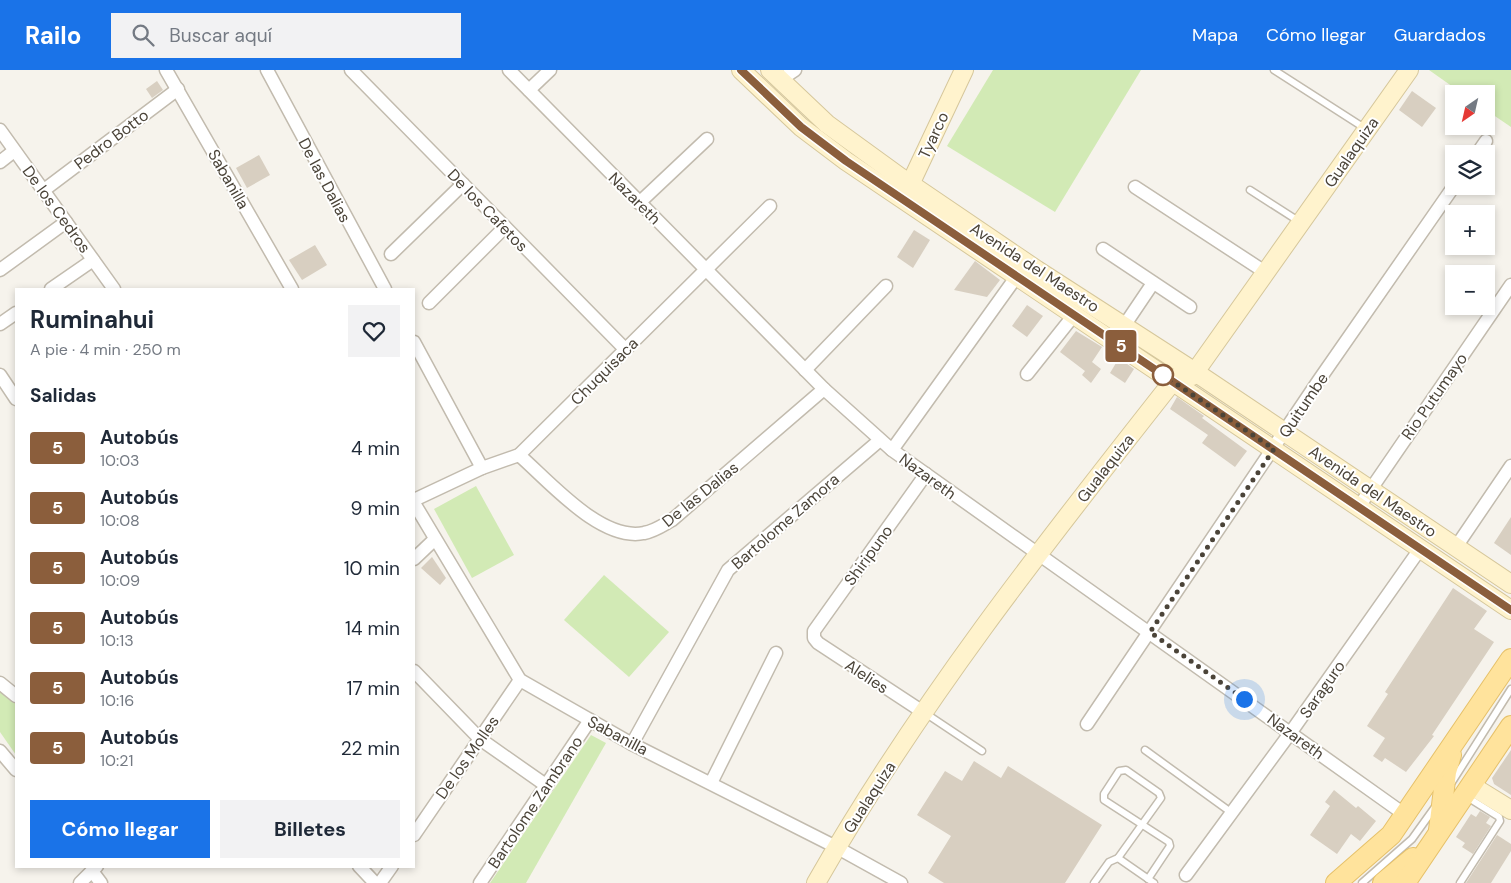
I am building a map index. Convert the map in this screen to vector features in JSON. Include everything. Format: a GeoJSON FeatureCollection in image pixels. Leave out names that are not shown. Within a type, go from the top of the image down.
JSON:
{"type":"FeatureCollection","features":[{"type":"Feature","properties":{"kind":"main road","name":"Avenida del Maestro"},"geometry":{"type":"LineString","coordinates":[[741,70],[801,127],[902,201],[1021,270],[1124,326],[1511,584]]}},
{"type":"Feature","properties":{"kind":"main road","name":"Tyarco"},"geometry":{"type":"LineString","coordinates":[[902,201],[964,70]]}},
{"type":"Feature","properties":{"kind":"main road","name":"Gualaquiza"},"geometry":{"type":"LineString","coordinates":[[816,883],[836,847],[923,712],[1037,553],[1174,381],[1178,377],[1192,376],[1409,70]]}},
{"type":"Feature","properties":{"kind":"main road","name":"Avenida del Maestro"},"geometry":{"type":"LineString","coordinates":[[775,75],[827,124],[910,184],[1021,270],[1074,315],[1511,610]]}},
{"type":"Feature","properties":{"kind":"main road"},"geometry":{"type":"LineString","coordinates":[[846,161],[857,146]]}},
{"type":"Feature","properties":{"kind":"main road"},"geometry":{"type":"LineString","coordinates":[[1410,879],[1437,836],[1453,783],[1511,659]]}},
{"type":"Feature","properties":{"kind":"main road"},"geometry":{"type":"LineString","coordinates":[[1336,883],[1373,853],[1405,822],[1453,783],[1511,726]]}},
{"type":"Feature","properties":{"kind":"main road"},"geometry":{"type":"LineString","coordinates":[[1453,783],[1511,810]]}},
{"type":"Feature","properties":{"kind":"main road"},"geometry":{"type":"LineString","coordinates":[[1383,883],[1437,836]]}},
{"type":"Feature","properties":{"kind":"street","name":"Sabanilla"},"geometry":{"type":"LineString","coordinates":[[166,70],[291,288]]}},
{"type":"Feature","properties":{"kind":"street","name":"De las Dalias"},"geometry":{"type":"LineString","coordinates":[[267,70],[384,288]]}},
{"type":"Feature","properties":{"kind":"street","name":"De los Cafetos"},"geometry":{"type":"LineString","coordinates":[[351,70],[625,350]]}},
{"type":"Feature","properties":{"kind":"street","name":"Nazareth"},"geometry":{"type":"LineString","coordinates":[[509,70],[824,389],[880,440],[1291,732],[1405,822]]}},
{"type":"Feature","properties":{"kind":"street"},"geometry":{"type":"LineString","coordinates":[[529,90],[550,70]]}},
{"type":"Feature","properties":{"kind":"street"},"geometry":{"type":"LineString","coordinates":[[775,75],[795,70]]}},
{"type":"Feature","properties":{"kind":"street","name":"Pedro Botto"},"geometry":{"type":"LineString","coordinates":[[44,190],[178,89]]}},
{"type":"Feature","properties":{"kind":"street","name":"De los Cedros"},"geometry":{"type":"LineString","coordinates":[[0,130],[113,288]]}},
{"type":"Feature","properties":{"kind":"street"},"geometry":{"type":"LineString","coordinates":[[639,202],[707,140]]}},
{"type":"Feature","properties":{"kind":"street"},"geometry":{"type":"LineString","coordinates":[[1483,145],[1486,140]]}},
{"type":"Feature","properties":{"kind":"street"},"geometry":{"type":"LineString","coordinates":[[0,162],[14,151]]}},
{"type":"Feature","properties":{"kind":"street"},"geometry":{"type":"LineString","coordinates":[[391,254],[463,184]]}},
{"type":"Feature","properties":{"kind":"street"},"geometry":{"type":"LineString","coordinates":[[1136,187],[1266,272]]}},
{"type":"Feature","properties":{"kind":"street","name":"Quitumbe"},"geometry":{"type":"LineString","coordinates":[[1087,724],[1448,195]]}},
{"type":"Feature","properties":{"kind":"street","name":"Chuquisaca"},"geometry":{"type":"LineString","coordinates":[[415,502],[482,468],[519,455],[770,206]]}},
{"type":"Feature","properties":{"kind":"street"},"geometry":{"type":"LineString","coordinates":[[0,270],[66,222]]}},
{"type":"Feature","properties":{"kind":"street"},"geometry":{"type":"LineString","coordinates":[[429,303],[505,227]]}},
{"type":"Feature","properties":{"kind":"street"},"geometry":{"type":"LineString","coordinates":[[1103,249],[1190,307]]}},
{"type":"Feature","properties":{"kind":"street"},"geometry":{"type":"LineString","coordinates":[[52,288],[93,260]]}},
{"type":"Feature","properties":{"kind":"street"},"geometry":{"type":"LineString","coordinates":[[892,450],[1021,270]]}},
{"type":"Feature","properties":{"kind":"street"},"geometry":{"type":"LineString","coordinates":[[1124,326],[1153,283]]}},
{"type":"Feature","properties":{"kind":"street","name":"Rio Putumayo"},"geometry":{"type":"LineString","coordinates":[[1358,508],[1511,285]]}},
{"type":"Feature","properties":{"kind":"street"},"geometry":{"type":"LineString","coordinates":[[806,370],[886,286]]}},
{"type":"Feature","properties":{"kind":"street"},"geometry":{"type":"LineString","coordinates":[[0,324],[15,314]]}},
{"type":"Feature","properties":{"kind":"street"},"geometry":{"type":"LineString","coordinates":[[1027,374],[1074,315]]}},
{"type":"Feature","properties":{"kind":"street"},"geometry":{"type":"LineString","coordinates":[[415,344],[482,468]]}},
{"type":"Feature","properties":{"kind":"street"},"geometry":{"type":"LineString","coordinates":[[0,376],[15,398]]}},
{"type":"Feature","properties":{"kind":"street","name":"De las Dalias"},"geometry":{"type":"LineString","coordinates":[[519,455],[602,526],[624,533],[644,534],[672,520],[824,389]]}},
{"type":"Feature","properties":{"kind":"street","name":"Bartolome Zamora"},"geometry":{"type":"LineString","coordinates":[[632,744],[728,570],[880,440]]}},
{"type":"Feature","properties":{"kind":"street"},"geometry":{"type":"LineString","coordinates":[[1456,547],[1511,466]]}},
{"type":"Feature","properties":{"kind":"street","name":"Shiripuno"},"geometry":{"type":"LineString","coordinates":[[814,638],[814,631],[926,474]]}},
{"type":"Feature","properties":{"kind":"street","name":"Sabanilla"},"geometry":{"type":"LineString","coordinates":[[415,504],[520,680],[632,744],[836,847],[900,883]]}},
{"type":"Feature","properties":{"kind":"street"},"geometry":{"type":"LineString","coordinates":[[415,558],[435,539]]}},
{"type":"Feature","properties":{"kind":"street","name":"Saraguro"},"geometry":{"type":"LineString","coordinates":[[1184,879],[1291,732],[1420,549]]}},
{"type":"Feature","properties":{"kind":"street","name":"Alelies"},"geometry":{"type":"LineString","coordinates":[[814,638],[818,643],[923,712]]}},
{"type":"Feature","properties":{"kind":"street"},"geometry":{"type":"LineString","coordinates":[[711,783],[776,653]]}},
{"type":"Feature","properties":{"kind":"street"},"geometry":{"type":"LineString","coordinates":[[415,673],[480,739],[547,786]]}},
{"type":"Feature","properties":{"kind":"street","name":"De los Molles"},"geometry":{"type":"LineString","coordinates":[[415,833],[520,680]]}},
{"type":"Feature","properties":{"kind":"street"},"geometry":{"type":"LineString","coordinates":[[0,683],[15,695]]}},
{"type":"Feature","properties":{"kind":"street","name":"Bartolome Zambrano"},"geometry":{"type":"LineString","coordinates":[[480,883],[590,720]]}},
{"type":"Feature","properties":{"kind":"street"},"geometry":{"type":"LineString","coordinates":[[0,750],[15,769]]}},
{"type":"Feature","properties":{"kind":"street"},"geometry":{"type":"LineString","coordinates":[[361,868],[375,883]]}},
{"type":"Feature","properties":{"kind":"street"},"geometry":{"type":"LineString","coordinates":[[380,883],[391,868]]}},
{"type":"Feature","properties":{"kind":"street"},"geometry":{"type":"LineString","coordinates":[[80,883],[95,869],[101,883]]}},
{"type":"Feature","properties":{"kind":"lane"},"geometry":{"type":"LineString","coordinates":[[1274,70],[1367,130]]}},
{"type":"Feature","properties":{"kind":"lane"},"geometry":{"type":"LineString","coordinates":[[1250,190],[1301,222]]}},
{"type":"Feature","properties":{"kind":"lane"},"geometry":{"type":"LineString","coordinates":[[1500,689],[1511,672]]}},
{"type":"Feature","properties":{"kind":"lane"},"geometry":{"type":"LineString","coordinates":[[1362,883],[1412,838],[1453,783],[1511,689]]}},
{"type":"Feature","properties":{"kind":"lane"},"geometry":{"type":"LineString","coordinates":[[923,712],[982,751]]}},
{"type":"Feature","properties":{"kind":"lane"},"geometry":{"type":"LineString","coordinates":[[1145,750],[1232,813]]}},
{"type":"Feature","properties":{"kind":"lane"},"geometry":{"type":"LineString","coordinates":[[1095,883],[1108,862],[1118,858],[1142,825],[1161,798],[1161,795],[1126,770],[1122,770],[1104,794],[1104,800],[1142,825],[1170,846],[1151,881],[1118,858]]}},
{"type":"Feature","properties":{"kind":"lane"},"geometry":{"type":"LineString","coordinates":[[1453,783],[1499,818],[1500,821],[1460,883]]}},
{"type":"Feature","properties":{"kind":"lane"},"geometry":{"type":"LineString","coordinates":[[1343,883],[1405,822]]}},
{"type":"Feature","properties":{"kind":"green space"},"geometry":{"type":"Polygon","coordinates":[[[993,70],[1141,70],[1055,212],[947,146],[993,70]]]}},
{"type":"Feature","properties":{"kind":"green space"},"geometry":{"type":"Polygon","coordinates":[[[1429,70],[1511,70],[1511,127],[1495,116],[1495,85],[1450,85],[1429,70]]]}},
{"type":"Feature","properties":{"kind":"green space"},"geometry":{"type":"Polygon","coordinates":[[[476,486],[514,555],[472,578],[434,509],[476,486]]]}},
{"type":"Feature","properties":{"kind":"green space"},"geometry":{"type":"Polygon","coordinates":[[[604,575],[669,632],[629,677],[564,620],[604,575]]]}},
{"type":"Feature","properties":{"kind":"green space"},"geometry":{"type":"Polygon","coordinates":[[[0,688],[15,700],[15,754],[0,732],[0,688]]]}},
{"type":"Feature","properties":{"kind":"green space"},"geometry":{"type":"Polygon","coordinates":[[[591,735],[606,743],[526,883],[490,883],[591,735]]]}},
{"type":"Feature","properties":{"kind":"building"},"geometry":{"type":"Polygon","coordinates":[[[157,81],[163,90],[152,98],[146,89],[157,81]]]}},
{"type":"Feature","properties":{"kind":"building"},"geometry":{"type":"Polygon","coordinates":[[[1412,91],[1436,108],[1422,127],[1399,110],[1412,91]]]}},
{"type":"Feature","properties":{"kind":"building"},"geometry":{"type":"Polygon","coordinates":[[[259,155],[270,175],[247,188],[236,168],[259,155]]]}},
{"type":"Feature","properties":{"kind":"building"},"geometry":{"type":"Polygon","coordinates":[[[914,230],[930,240],[913,268],[897,257],[914,230]]]}},
{"type":"Feature","properties":{"kind":"building"},"geometry":{"type":"Polygon","coordinates":[[[315,245],[327,265],[302,280],[289,260],[315,245]]]}},
{"type":"Feature","properties":{"kind":"building"},"geometry":{"type":"Polygon","coordinates":[[[975,261],[1000,280],[987,297],[954,290],[975,261]]]}},
{"type":"Feature","properties":{"kind":"building"},"geometry":{"type":"Polygon","coordinates":[[[1027,305],[1043,316],[1027,337],[1012,326],[1027,305]]]}},
{"type":"Feature","properties":{"kind":"building"},"geometry":{"type":"Polygon","coordinates":[[[1076,331],[1102,347],[1092,362],[1101,369],[1091,383],[1082,375],[1085,371],[1060,352],[1076,331]]]}},
{"type":"Feature","properties":{"kind":"building"},"geometry":{"type":"Polygon","coordinates":[[[1119,358],[1134,369],[1125,383],[1110,373],[1119,358]]]}},
{"type":"Feature","properties":{"kind":"building"},"geometry":{"type":"Polygon","coordinates":[[[1177,397],[1247,451],[1235,467],[1202,443],[1208,435],[1170,409],[1177,397]]]}},
{"type":"Feature","properties":{"kind":"building"},"geometry":{"type":"Polygon","coordinates":[[[1511,517],[1511,555],[1494,543],[1511,517]]]}},
{"type":"Feature","properties":{"kind":"building"},"geometry":{"type":"Polygon","coordinates":[[[432,557],[446,578],[440,585],[421,568],[432,557]]]}},
{"type":"Feature","properties":{"kind":"building"},"geometry":{"type":"Polygon","coordinates":[[[1453,588],[1487,611],[1474,629],[1494,642],[1432,735],[1434,736],[1406,772],[1385,758],[1382,762],[1373,756],[1385,738],[1367,726],[1388,694],[1385,692],[1453,588]]]}},
{"type":"Feature","properties":{"kind":"building"},"geometry":{"type":"Polygon","coordinates":[[[1511,750],[1511,795],[1494,784],[1492,778],[1511,750]]]}},
{"type":"Feature","properties":{"kind":"building"},"geometry":{"type":"Polygon","coordinates":[[[974,761],[1001,778],[1008,766],[1102,825],[1065,883],[944,883],[928,873],[951,836],[917,815],[945,771],[962,781],[974,761]]]}},
{"type":"Feature","properties":{"kind":"building"},"geometry":{"type":"Polygon","coordinates":[[[1334,790],[1376,821],[1360,841],[1351,834],[1337,854],[1310,835],[1330,806],[1325,802],[1334,790]]]}},
{"type":"Feature","properties":{"kind":"building"},"geometry":{"type":"Polygon","coordinates":[[[1480,811],[1490,817],[1486,823],[1491,826],[1473,854],[1462,847],[1465,843],[1456,837],[1471,814],[1476,817],[1480,811]]]}},
{"type":"Feature","properties":{"kind":"building"},"geometry":{"type":"Polygon","coordinates":[[[1497,835],[1511,844],[1511,851],[1491,883],[1466,883],[1497,835]]]}},
{"type":"Feature","properties":{"kind":"bus line","name":"5"},"geometry":{"type":"LineString","coordinates":[[741,70],[801,127],[902,201],[1174,381],[1358,508],[1511,610]]}},
{"type":"Feature","properties":{"kind":"route"},"geometry":{"type":"LineString","coordinates":[[1163,375],[1274,449],[1150,632],[1244,699]]}}]}
